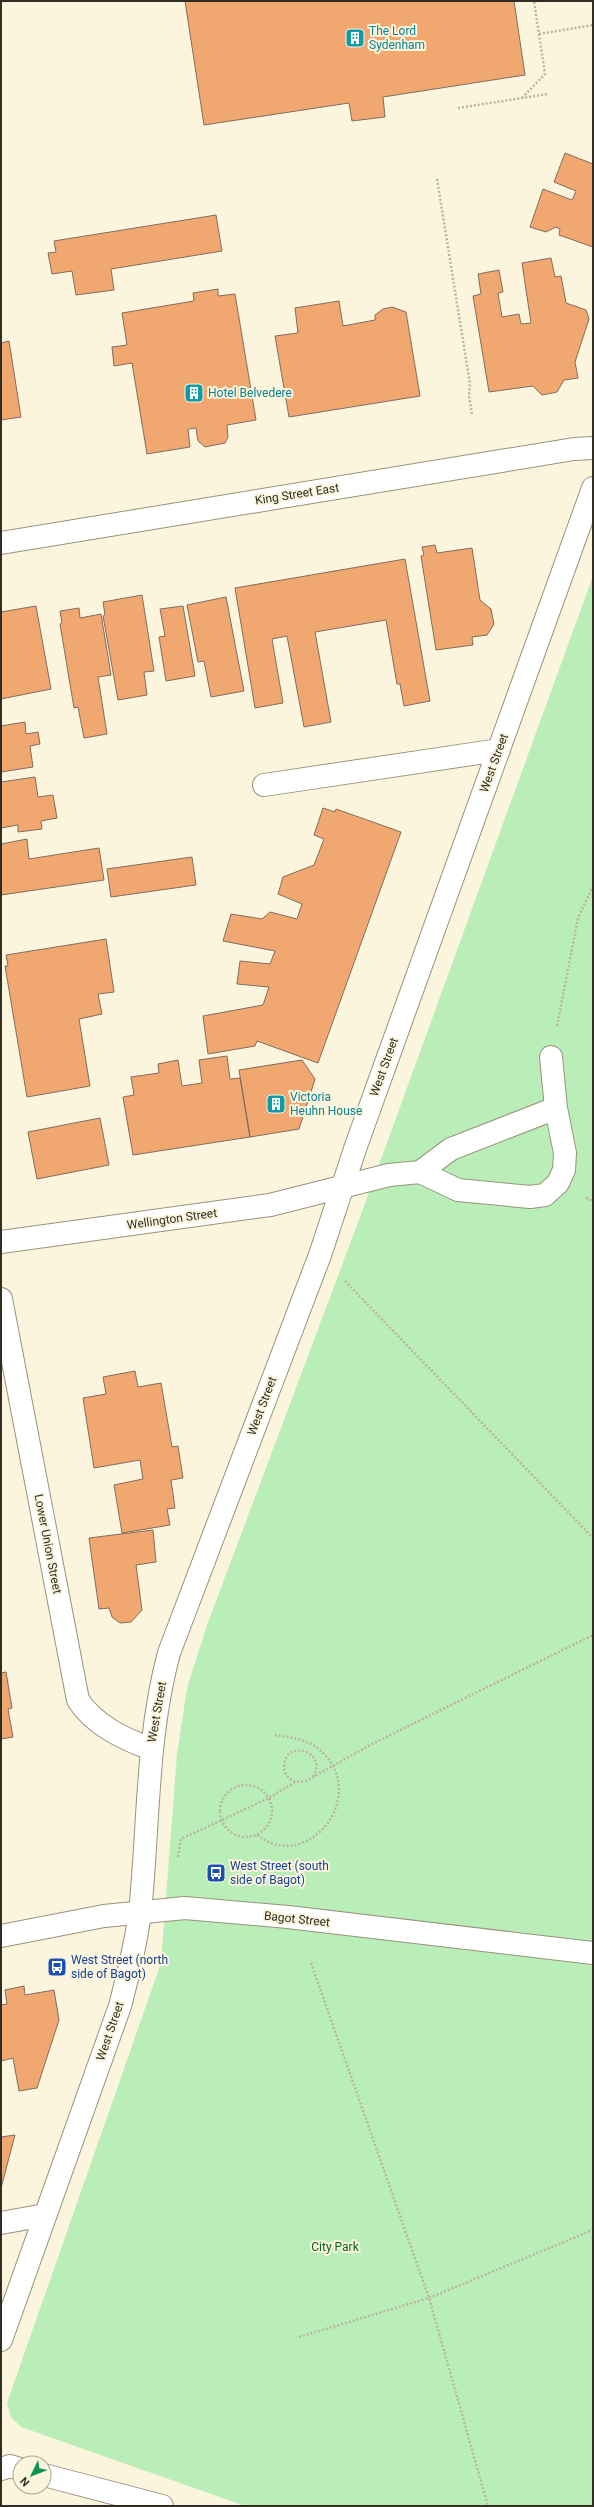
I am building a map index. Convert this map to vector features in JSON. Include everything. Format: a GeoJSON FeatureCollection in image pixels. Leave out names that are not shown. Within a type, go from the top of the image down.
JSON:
{"type":"FeatureCollection","features":[{"type":"Feature","properties":{"kind":"street","name":"King Street East"},"geometry":{"type":"LineString","coordinates":[[1,543],[574,449],[593,448]]}},
{"type":"Feature","properties":{"kind":"street","name":"West Street"},"geometry":{"type":"LineString","coordinates":[[1,2340],[120,2006],[133,1954],[140,1912],[151,1748],[160,1687],[178,1627],[320,1255],[342,1187],[593,488]]}},
{"type":"Feature","properties":{"kind":"street"},"geometry":{"type":"LineString","coordinates":[[264,785],[499,750]]}},
{"type":"Feature","properties":{"kind":"street"},"geometry":{"type":"LineString","coordinates":[[551,1057],[556,1108],[565,1154],[564,1170],[558,1183],[546,1194],[530,1197],[458,1190],[420,1172],[451,1149],[556,1108]]}},
{"type":"Feature","properties":{"kind":"street","name":"Wellington Street"},"geometry":{"type":"LineString","coordinates":[[1,1242],[270,1205],[389,1175],[420,1172]]}},
{"type":"Feature","properties":{"kind":"street","name":"Lower Union Street"},"geometry":{"type":"LineString","coordinates":[[1,1299],[78,1700],[83,1709],[117,1736],[151,1748]]}},
{"type":"Feature","properties":{"kind":"street","name":"Bagot Street"},"geometry":{"type":"LineString","coordinates":[[1,1936],[104,1916],[185,1908],[288,1917],[593,1953]]}},
{"type":"Feature","properties":{"kind":"street"},"geometry":{"type":"LineString","coordinates":[[1,2223],[45,2215]]}},
{"type":"Feature","properties":{"kind":"street"},"geometry":{"type":"LineString","coordinates":[[1,2469],[12,2467]]}},
{"type":"Feature","properties":{"kind":"street"},"geometry":{"type":"LineString","coordinates":[[52,2477],[162,2506]]}},
{"type":"Feature","properties":{"kind":"path"},"geometry":{"type":"LineString","coordinates":[[522,98],[545,74],[534,1]]}},
{"type":"Feature","properties":{"kind":"path"},"geometry":{"type":"LineString","coordinates":[[539,34],[593,25]]}},
{"type":"Feature","properties":{"kind":"path"},"geometry":{"type":"LineString","coordinates":[[458,108],[548,94]]}},
{"type":"Feature","properties":{"kind":"path"},"geometry":{"type":"LineString","coordinates":[[437,179],[470,384],[469,396],[472,415]]}},
{"type":"Feature","properties":{"kind":"path"},"geometry":{"type":"LineString","coordinates":[[551,1057],[578,918],[593,886]]}},
{"type":"Feature","properties":{"kind":"path"},"geometry":{"type":"LineString","coordinates":[[340,1276],[593,1538]]}},
{"type":"Feature","properties":{"kind":"path"},"geometry":{"type":"LineString","coordinates":[[178,1857],[181,1839],[221,1819],[269,1798],[295,1782],[306,1782],[370,1745],[593,1635]]}},
{"type":"Feature","properties":{"kind":"path"},"geometry":{"type":"LineString","coordinates":[[257,1835],[266,1843],[285,1848],[304,1842],[326,1827],[338,1805],[338,1780],[333,1766],[321,1750],[297,1738],[275,1735]]}},
{"type":"Feature","properties":{"kind":"path"},"geometry":{"type":"LineString","coordinates":[[295,1782],[287,1776],[284,1766],[287,1757],[291,1753],[301,1750],[311,1754],[316,1764],[314,1774],[306,1782]]}},
{"type":"Feature","properties":{"kind":"path"},"geometry":{"type":"LineString","coordinates":[[238,1785],[254,1786],[262,1789],[269,1798],[272,1813],[269,1822],[257,1835],[239,1836],[225,1827],[221,1819],[220,1811],[224,1795],[238,1785]]}},
{"type":"Feature","properties":{"kind":"path"},"geometry":{"type":"LineString","coordinates":[[311,1963],[429,2298],[488,2506]]}},
{"type":"Feature","properties":{"kind":"path"},"geometry":{"type":"LineString","coordinates":[[299,2337],[429,2298],[593,2230]]}},
{"type":"Feature","properties":{"kind":"green space","name":"City Park"},"geometry":{"type":"Polygon","coordinates":[[[593,576],[593,2506],[245,2506],[21,2427],[11,2417],[7,2403],[161,1963],[177,1754],[187,1688],[207,1625],[360,1217],[593,576]]]}},
{"type":"Feature","properties":{"kind":"building","name":"The Lord Sydenham"},"geometry":{"type":"Polygon","coordinates":[[[185,1],[514,1],[525,75],[383,97],[385,117],[352,121],[349,103],[204,125],[185,1]]]}},
{"type":"Feature","properties":{"kind":"building"},"geometry":{"type":"Polygon","coordinates":[[[565,153],[593,164],[593,247],[559,235],[560,229],[556,227],[546,232],[530,227],[543,189],[572,200],[576,191],[554,182],[565,153]]]}},
{"type":"Feature","properties":{"kind":"building"},"geometry":{"type":"Polygon","coordinates":[[[216,215],[222,251],[111,269],[114,290],[76,295],[72,271],[52,274],[48,253],[56,252],[54,241],[216,215]]]}},
{"type":"Feature","properties":{"kind":"building"},"geometry":{"type":"Polygon","coordinates":[[[551,258],[555,277],[561,276],[566,303],[586,310],[589,319],[575,362],[578,378],[564,380],[557,392],[542,395],[533,386],[489,392],[473,296],[481,294],[478,274],[499,270],[503,292],[498,293],[502,317],[519,314],[521,324],[531,323],[522,263],[551,258]]]}},
{"type":"Feature","properties":{"kind":"building","name":"Hotel Belvedere"},"geometry":{"type":"Polygon","coordinates":[[[218,289],[218,296],[235,294],[256,420],[227,425],[228,437],[225,443],[205,447],[198,441],[196,428],[188,429],[190,447],[147,454],[132,363],[114,366],[112,347],[127,345],[122,313],[194,301],[193,293],[218,289]]]}},
{"type":"Feature","properties":{"kind":"building"},"geometry":{"type":"Polygon","coordinates":[[[339,301],[343,326],[375,320],[375,315],[383,309],[392,307],[406,312],[420,396],[289,417],[275,336],[298,333],[295,308],[339,301]]]}},
{"type":"Feature","properties":{"kind":"building"},"geometry":{"type":"Polygon","coordinates":[[[9,341],[21,417],[1,420],[1,343],[9,341]]]}},
{"type":"Feature","properties":{"kind":"building"},"geometry":{"type":"Polygon","coordinates":[[[435,545],[437,553],[472,548],[480,600],[491,609],[494,624],[487,635],[472,637],[473,645],[436,650],[421,556],[424,555],[422,547],[435,545]]]}},
{"type":"Feature","properties":{"kind":"building"},"geometry":{"type":"Polygon","coordinates":[[[405,559],[430,701],[404,706],[400,684],[397,684],[386,620],[315,632],[331,722],[304,727],[287,636],[272,639],[283,703],[255,708],[235,588],[405,559]]]}},
{"type":"Feature","properties":{"kind":"building"},"geometry":{"type":"Polygon","coordinates":[[[142,595],[154,671],[144,672],[147,695],[118,700],[103,616],[105,615],[103,602],[142,595]]]}},
{"type":"Feature","properties":{"kind":"building"},"geometry":{"type":"Polygon","coordinates":[[[226,597],[244,691],[211,697],[204,661],[198,662],[187,605],[226,597]]]}},
{"type":"Feature","properties":{"kind":"building"},"geometry":{"type":"Polygon","coordinates":[[[36,606],[51,689],[1,699],[1,612],[36,606]]]}},
{"type":"Feature","properties":{"kind":"building"},"geometry":{"type":"Polygon","coordinates":[[[183,606],[195,676],[166,681],[159,637],[165,636],[160,609],[183,606]]]}},
{"type":"Feature","properties":{"kind":"building"},"geometry":{"type":"Polygon","coordinates":[[[79,608],[80,618],[101,614],[111,675],[98,677],[107,734],[84,738],[78,707],[74,708],[60,624],[62,623],[60,611],[79,608]]]}},
{"type":"Feature","properties":{"kind":"building"},"geometry":{"type":"Polygon","coordinates":[[[25,722],[26,734],[38,732],[40,744],[30,746],[33,767],[1,772],[1,726],[25,722]]]}},
{"type":"Feature","properties":{"kind":"building"},"geometry":{"type":"Polygon","coordinates":[[[35,777],[38,797],[53,795],[57,818],[41,821],[42,829],[18,832],[18,825],[1,828],[1,782],[35,777]]]}},
{"type":"Feature","properties":{"kind":"building"},"geometry":{"type":"Polygon","coordinates":[[[323,808],[335,812],[336,809],[401,832],[318,1063],[257,1041],[255,1046],[208,1054],[203,1016],[263,1005],[269,987],[237,984],[240,961],[270,964],[275,951],[223,941],[231,914],[262,919],[270,912],[297,919],[302,904],[278,894],[283,877],[314,865],[324,839],[314,835],[323,808]]]}},
{"type":"Feature","properties":{"kind":"building"},"geometry":{"type":"Polygon","coordinates":[[[27,839],[29,859],[99,848],[104,880],[1,895],[1,844],[27,839]]]}},
{"type":"Feature","properties":{"kind":"building"},"geometry":{"type":"Polygon","coordinates":[[[192,857],[196,885],[111,897],[107,869],[192,857]]]}},
{"type":"Feature","properties":{"kind":"building"},"geometry":{"type":"Polygon","coordinates":[[[106,939],[114,992],[98,994],[102,1014],[79,1019],[90,1086],[27,1097],[5,966],[8,966],[6,955],[106,939]]]}},
{"type":"Feature","properties":{"kind":"building"},"geometry":{"type":"Polygon","coordinates":[[[227,1056],[230,1079],[240,1078],[250,1137],[133,1155],[123,1097],[134,1095],[131,1077],[159,1073],[158,1064],[178,1060],[182,1086],[202,1083],[199,1060],[227,1056]]]}},
{"type":"Feature","properties":{"kind":"building","name":"Victoria Heuhn House"},"geometry":{"type":"Polygon","coordinates":[[[302,1060],[315,1079],[299,1129],[250,1137],[239,1070],[302,1060]]]}},
{"type":"Feature","properties":{"kind":"building"},"geometry":{"type":"Polygon","coordinates":[[[100,1118],[109,1165],[37,1179],[28,1132],[100,1118]]]}},
{"type":"Feature","properties":{"kind":"building"},"geometry":{"type":"Polygon","coordinates":[[[135,1371],[138,1387],[161,1383],[172,1447],[178,1446],[183,1478],[171,1480],[175,1508],[167,1509],[170,1525],[122,1533],[114,1485],[143,1479],[140,1460],[94,1468],[83,1398],[106,1394],[103,1377],[135,1371]]]}},
{"type":"Feature","properties":{"kind":"building"},"geometry":{"type":"Polygon","coordinates":[[[153,1530],[156,1562],[136,1565],[142,1610],[131,1622],[120,1623],[112,1617],[109,1608],[99,1609],[89,1538],[153,1530]]]}},
{"type":"Feature","properties":{"kind":"building"},"geometry":{"type":"Polygon","coordinates":[[[6,1672],[12,1708],[8,1709],[13,1737],[1,1739],[1,1673],[6,1672]]]}},
{"type":"Feature","properties":{"kind":"building"},"geometry":{"type":"Polygon","coordinates":[[[24,1986],[25,1995],[54,1990],[59,2020],[37,2088],[19,2091],[13,2058],[1,2061],[1,2005],[7,2004],[5,1990],[24,1986]]]}},
{"type":"Feature","properties":{"kind":"building"},"geometry":{"type":"Polygon","coordinates":[[[15,2135],[1,2188],[1,2137],[15,2135]]]}},
{"type":"Feature","properties":{"kind":"place","name":"The Lord Sydenham"},"geometry":{"type":"Point","coordinates":[355,38]}},
{"type":"Feature","properties":{"kind":"place","name":"Hotel Belvedere"},"geometry":{"type":"Point","coordinates":[194,393]}},
{"type":"Feature","properties":{"kind":"place","name":"Victoria Heuhn House"},"geometry":{"type":"Point","coordinates":[276,1104]}},
{"type":"Feature","properties":{"kind":"place","name":"West Street (south side of Bagot)"},"geometry":{"type":"Point","coordinates":[216,1873]}},
{"type":"Feature","properties":{"kind":"place","name":"West Street (north side of Bagot)"},"geometry":{"type":"Point","coordinates":[57,1967]}}]}
